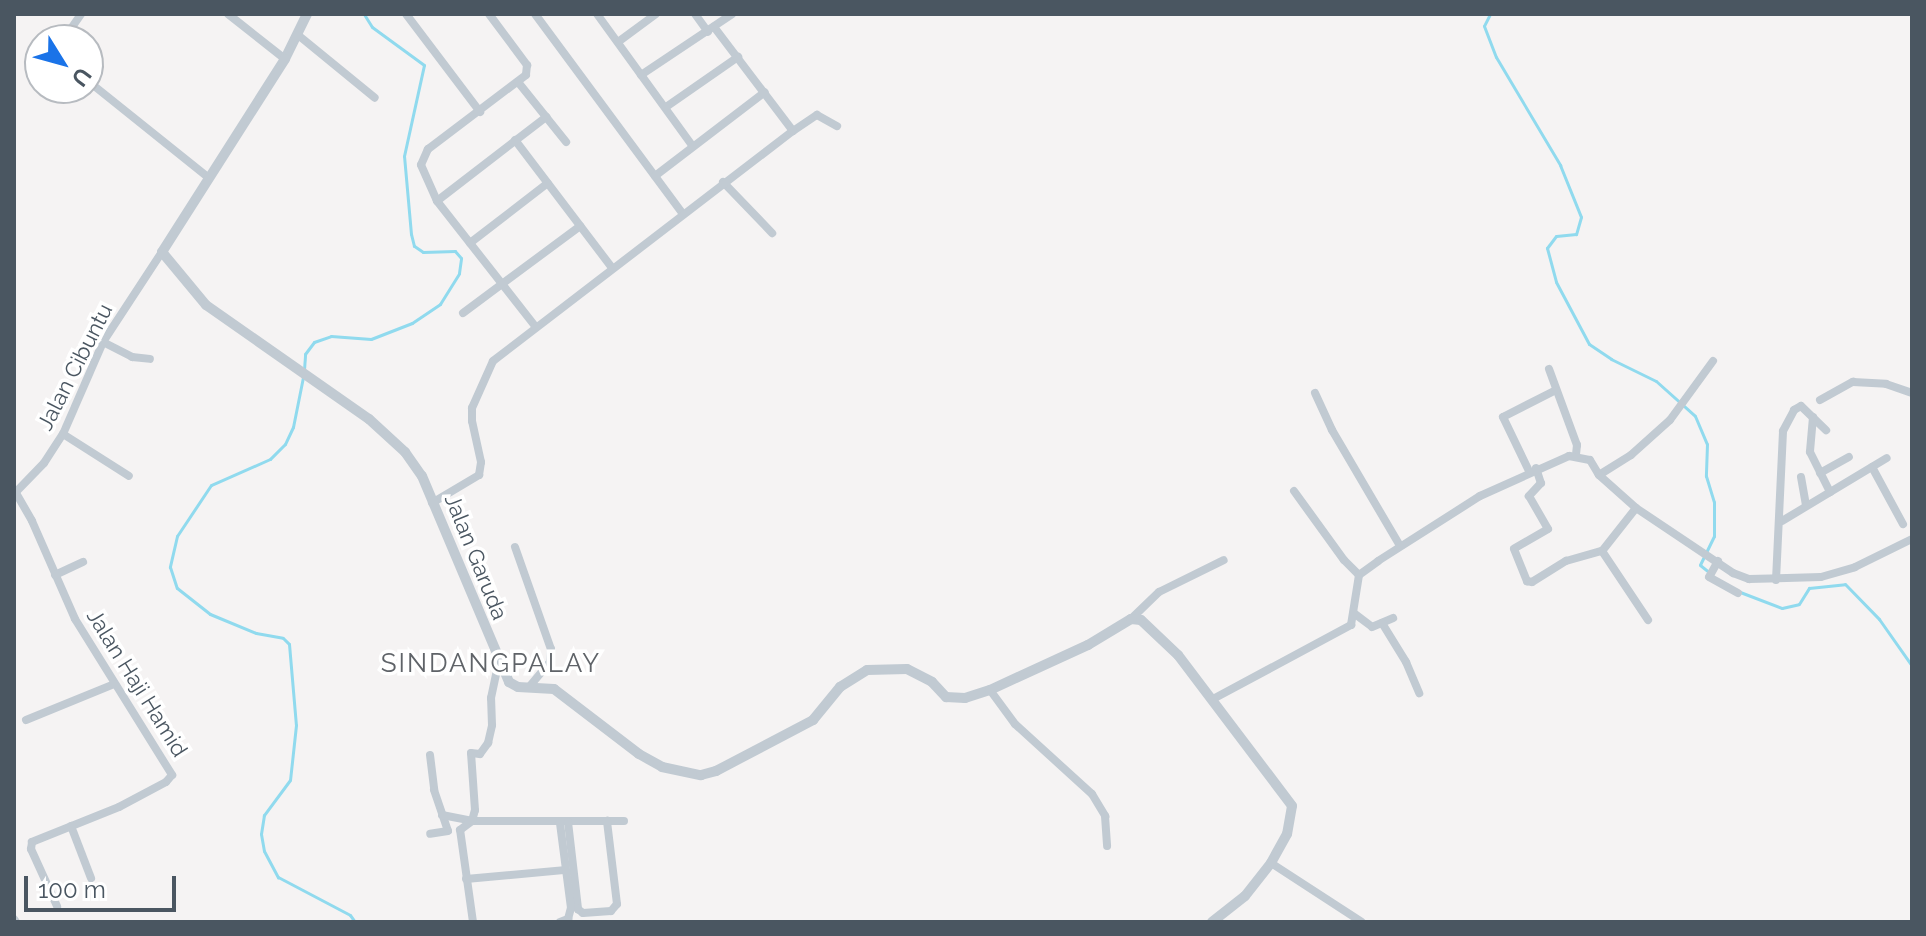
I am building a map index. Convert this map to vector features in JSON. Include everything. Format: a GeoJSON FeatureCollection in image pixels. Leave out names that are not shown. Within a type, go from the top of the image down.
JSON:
{"type":"FeatureCollection","features":[{"type":"Feature","properties":{"kind":"street"},"geometry":{"type":"LineString","coordinates":[[228,14],[285,59]]}},
{"type":"Feature","properties":{"kind":"street"},"geometry":{"type":"LineString","coordinates":[[162,252],[285,59],[307,14]]}},
{"type":"Feature","properties":{"kind":"street"},"geometry":{"type":"LineString","coordinates":[[406,14],[480,112]]}},
{"type":"Feature","properties":{"kind":"street"},"geometry":{"type":"LineString","coordinates":[[489,14],[527,65],[526,75],[423,156],[424,177],[437,201],[535,326]]}},
{"type":"Feature","properties":{"kind":"street"},"geometry":{"type":"LineString","coordinates":[[535,14],[682,213]]}},
{"type":"Feature","properties":{"kind":"street"},"geometry":{"type":"LineString","coordinates":[[597,14],[692,145]]}},
{"type":"Feature","properties":{"kind":"street"},"geometry":{"type":"LineString","coordinates":[[618,42],[656,14]]}},
{"type":"Feature","properties":{"kind":"street"},"geometry":{"type":"LineString","coordinates":[[695,14],[738,57],[793,131]]}},
{"type":"Feature","properties":{"kind":"street"},"geometry":{"type":"LineString","coordinates":[[641,75],[732,14]]}},
{"type":"Feature","properties":{"kind":"street"},"geometry":{"type":"LineString","coordinates":[[298,35],[375,98]]}},
{"type":"Feature","properties":{"kind":"street"},"geometry":{"type":"LineString","coordinates":[[666,107],[738,57]]}},
{"type":"Feature","properties":{"kind":"street"},"geometry":{"type":"LineString","coordinates":[[518,82],[566,142]]}},
{"type":"Feature","properties":{"kind":"street"},"geometry":{"type":"LineString","coordinates":[[655,176],[765,92]]}},
{"type":"Feature","properties":{"kind":"street"},"geometry":{"type":"LineString","coordinates":[[104,94],[208,177]]}},
{"type":"Feature","properties":{"kind":"street"},"geometry":{"type":"LineString","coordinates":[[432,503],[479,475],[481,462],[472,421],[478,391],[493,361],[682,213],[793,131],[817,115],[837,126]]}},
{"type":"Feature","properties":{"kind":"street"},"geometry":{"type":"LineString","coordinates":[[437,201],[546,117]]}},
{"type":"Feature","properties":{"kind":"street"},"geometry":{"type":"LineString","coordinates":[[515,140],[612,268]]}},
{"type":"Feature","properties":{"kind":"street"},"geometry":{"type":"LineString","coordinates":[[723,182],[772,233]]}},
{"type":"Feature","properties":{"kind":"street"},"geometry":{"type":"LineString","coordinates":[[470,243],[548,183]]}},
{"type":"Feature","properties":{"kind":"street"},"geometry":{"type":"LineString","coordinates":[[463,313],[580,226]]}},
{"type":"Feature","properties":{"kind":"street","name":"Jalan Cibuntu"},"geometry":{"type":"LineString","coordinates":[[15,493],[44,463],[63,434],[103,342],[162,252]]}},
{"type":"Feature","properties":{"kind":"street","name":"Jalan Garuda"},"geometry":{"type":"LineString","coordinates":[[162,252],[191,291],[217,314],[393,439],[422,476],[498,664]]}},
{"type":"Feature","properties":{"kind":"street"},"geometry":{"type":"LineString","coordinates":[[103,342],[132,357],[150,359]]}},
{"type":"Feature","properties":{"kind":"street"},"geometry":{"type":"LineString","coordinates":[[1599,475],[1631,455],[1670,420],[1713,361]]}},
{"type":"Feature","properties":{"kind":"street"},"geometry":{"type":"LineString","coordinates":[[1549,369],[1577,445],[1576,455]]}},
{"type":"Feature","properties":{"kind":"street"},"geometry":{"type":"LineString","coordinates":[[1820,400],[1853,382],[1886,384],[1912,393]]}},
{"type":"Feature","properties":{"kind":"street"},"geometry":{"type":"LineString","coordinates":[[1556,390],[1503,417],[1541,483],[1529,496],[1548,529],[1514,549],[1527,581],[1532,582],[1566,561],[1602,551],[1636,508]]}},
{"type":"Feature","properties":{"kind":"street"},"geometry":{"type":"LineString","coordinates":[[1315,393],[1332,430],[1400,546]]}},
{"type":"Feature","properties":{"kind":"street"},"geometry":{"type":"LineString","coordinates":[[1776,580],[1782,521],[1783,431],[1797,407],[1801,406],[1826,430]]}},
{"type":"Feature","properties":{"kind":"street"},"geometry":{"type":"LineString","coordinates":[[1813,417],[1810,452],[1830,492]]}},
{"type":"Feature","properties":{"kind":"street"},"geometry":{"type":"LineString","coordinates":[[63,434],[129,476]]}},
{"type":"Feature","properties":{"kind":"street"},"geometry":{"type":"LineString","coordinates":[[1213,699],[1353,623],[1359,575],[1400,546],[1480,496],[1532,470],[1576,455],[1590,460],[1599,475],[1636,508],[1717,563],[1749,579],[1776,580],[1839,573],[1912,539]]}},
{"type":"Feature","properties":{"kind":"street"},"geometry":{"type":"LineString","coordinates":[[1820,473],[1849,457]]}},
{"type":"Feature","properties":{"kind":"street"},"geometry":{"type":"LineString","coordinates":[[1782,521],[1887,458]]}},
{"type":"Feature","properties":{"kind":"street"},"geometry":{"type":"LineString","coordinates":[[1872,467],[1903,524]]}},
{"type":"Feature","properties":{"kind":"street"},"geometry":{"type":"LineString","coordinates":[[1801,477],[1806,506]]}},
{"type":"Feature","properties":{"kind":"street"},"geometry":{"type":"LineString","coordinates":[[1294,491],[1344,560],[1359,575]]}},
{"type":"Feature","properties":{"kind":"street","name":"Jalan Haji Hamid"},"geometry":{"type":"LineString","coordinates":[[15,493],[114,684],[172,775],[166,782],[119,807],[36,840],[31,845],[57,906]]}},
{"type":"Feature","properties":{"kind":"street"},"geometry":{"type":"LineString","coordinates":[[515,547],[552,655],[530,686]]}},
{"type":"Feature","properties":{"kind":"street"},"geometry":{"type":"LineString","coordinates":[[1602,551],[1648,620]]}},
{"type":"Feature","properties":{"kind":"street"},"geometry":{"type":"LineString","coordinates":[[498,664],[512,685],[558,690],[639,754],[662,767],[693,776],[716,771],[813,720],[840,687],[867,670],[907,669],[952,698],[990,690],[1088,645],[1131,619],[1159,592],[1224,560]]}},
{"type":"Feature","properties":{"kind":"street"},"geometry":{"type":"LineString","coordinates":[[55,575],[83,562]]}},
{"type":"Feature","properties":{"kind":"street"},"geometry":{"type":"LineString","coordinates":[[1717,563],[1708,575],[1711,580],[1738,593]]}},
{"type":"Feature","properties":{"kind":"street"},"geometry":{"type":"LineString","coordinates":[[1355,614],[1370,626],[1393,618]]}},
{"type":"Feature","properties":{"kind":"street"},"geometry":{"type":"LineString","coordinates":[[1131,619],[1141,620],[1157,631],[1213,699],[1292,806],[1292,822],[1271,863],[1245,896],[1212,922]]}},
{"type":"Feature","properties":{"kind":"street"},"geometry":{"type":"LineString","coordinates":[[1382,623],[1406,662],[1419,693]]}},
{"type":"Feature","properties":{"kind":"street"},"geometry":{"type":"LineString","coordinates":[[473,922],[459,835],[460,830],[472,821],[475,803],[471,753],[480,754],[488,743],[492,725],[491,698],[498,664]]}},
{"type":"Feature","properties":{"kind":"street"},"geometry":{"type":"LineString","coordinates":[[26,720],[114,684]]}},
{"type":"Feature","properties":{"kind":"street"},"geometry":{"type":"LineString","coordinates":[[990,690],[1015,724],[1092,794],[1105,816],[1107,846]]}},
{"type":"Feature","properties":{"kind":"street"},"geometry":{"type":"LineString","coordinates":[[430,755],[448,831],[430,834]]}},
{"type":"Feature","properties":{"kind":"street"},"geometry":{"type":"LineString","coordinates":[[442,815],[472,821],[624,821]]}},
{"type":"Feature","properties":{"kind":"street"},"geometry":{"type":"LineString","coordinates":[[564,823],[578,909],[583,913],[611,911],[617,904],[607,821]]}},
{"type":"Feature","properties":{"kind":"street"},"geometry":{"type":"LineString","coordinates":[[560,922],[568,919],[571,908],[564,870],[564,823]]}},
{"type":"Feature","properties":{"kind":"street"},"geometry":{"type":"LineString","coordinates":[[71,826],[91,878]]}},
{"type":"Feature","properties":{"kind":"street"},"geometry":{"type":"LineString","coordinates":[[1271,863],[1362,922]]}},
{"type":"Feature","properties":{"kind":"street"},"geometry":{"type":"LineString","coordinates":[[466,879],[564,870]]}},
{"type":"Feature","properties":{"kind":"waterway"},"geometry":{"type":"LineString","coordinates":[[304,370],[305,354],[314,342],[331,336],[371,339],[412,323],[440,304],[459,273],[461,258],[455,251],[423,252],[414,246],[411,234],[404,156],[424,65],[372,27],[364,14]]}},
{"type":"Feature","properties":{"kind":"waterway"},"geometry":{"type":"LineString","coordinates":[[1490,14],[1484,26],[1496,57],[1560,165],[1581,217],[1576,234],[1556,236],[1547,248],[1556,282],[1589,344],[1611,359],[1656,381],[1695,416],[1707,444],[1706,476],[1714,502],[1714,536],[1700,565],[1710,573]]}},
{"type":"Feature","properties":{"kind":"waterway"},"geometry":{"type":"LineString","coordinates":[[303,377],[293,427],[285,444],[270,459],[211,485],[177,536],[170,567],[177,588],[210,614],[256,633],[283,638],[289,644],[296,725],[290,780],[264,815],[261,834],[264,851],[278,877],[350,915],[355,922]]}},
{"type":"Feature","properties":{"kind":"waterway"},"geometry":{"type":"LineString","coordinates":[[1740,592],[1782,608],[1799,604],[1809,588],[1845,584],[1879,619],[1912,666]]}},
{"type":"Feature","properties":{"kind":"district","name":"SINDANGPALAY"},"geometry":{"type":"Point","coordinates":[491,664]}}]}
